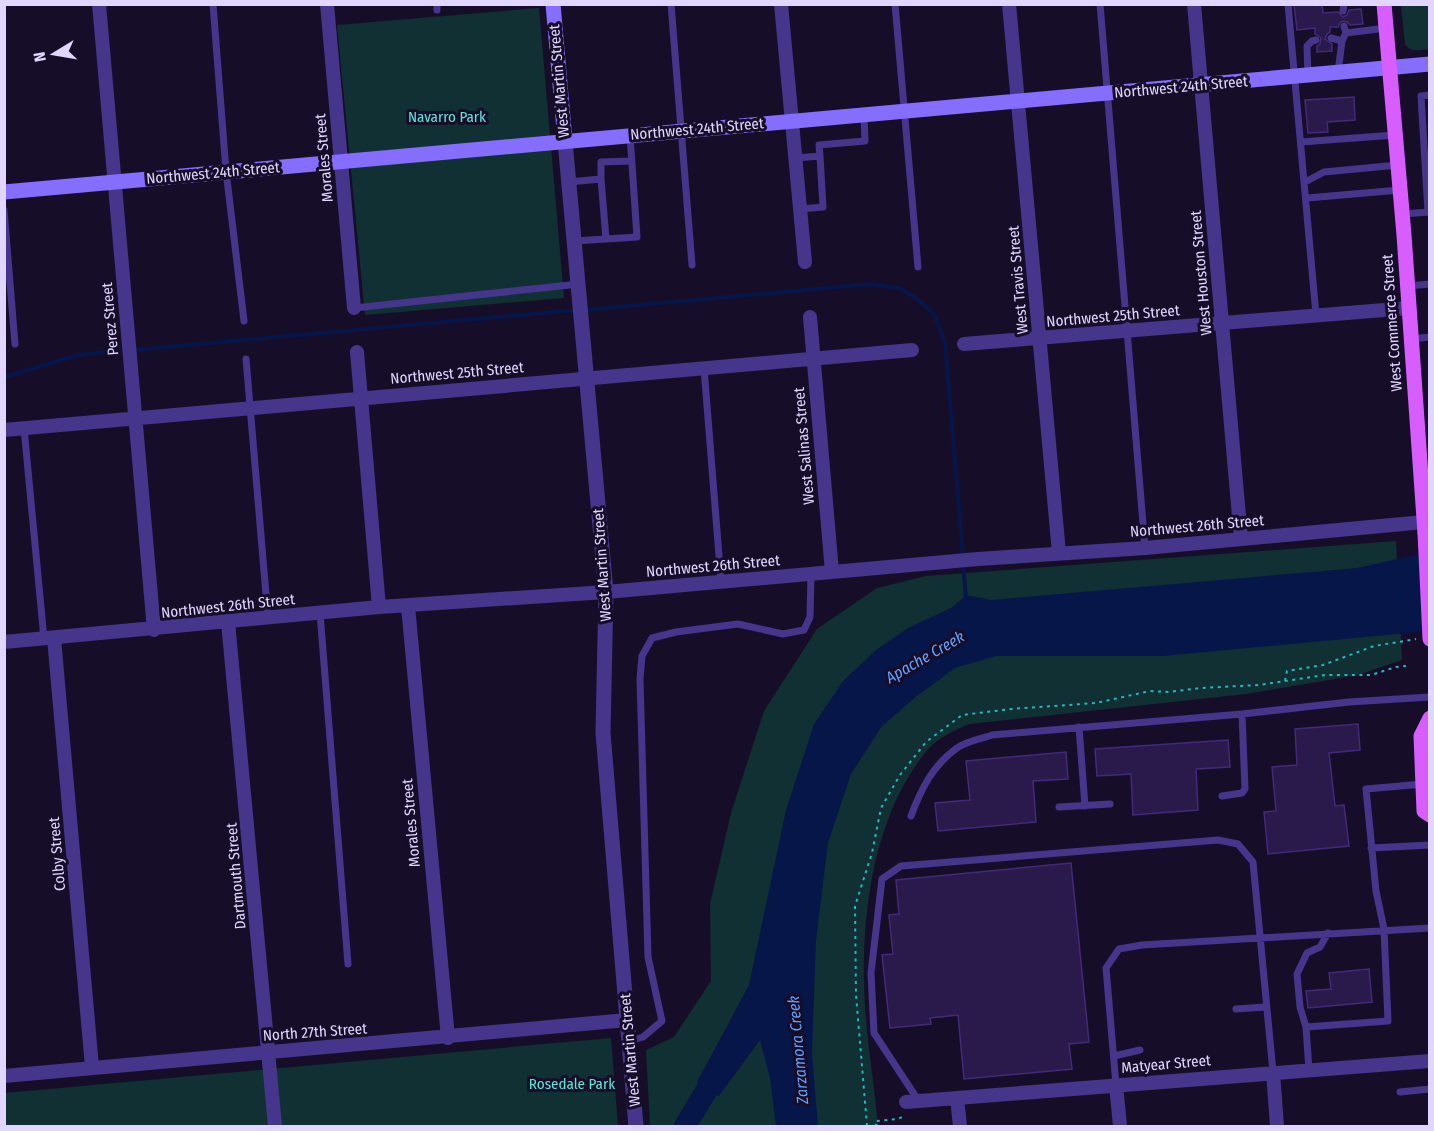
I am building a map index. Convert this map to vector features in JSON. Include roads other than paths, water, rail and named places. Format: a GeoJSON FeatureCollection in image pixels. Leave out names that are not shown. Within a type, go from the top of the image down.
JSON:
{"type":"FeatureCollection","features":[{"type":"Feature","properties":{"kind":"main road","name":"West Martin Street"},"geometry":{"type":"LineString","coordinates":[[552,4],[565,141]]}},
{"type":"Feature","properties":{"kind":"main road","name":"West Commerce Street"},"geometry":{"type":"LineString","coordinates":[[1384,4],[1411,339],[1424,447],[1425,639]]}},
{"type":"Feature","properties":{"kind":"main road","name":"Northwest 24th Street"},"geometry":{"type":"LineString","coordinates":[[4,192],[1430,64]]}},
{"type":"Feature","properties":{"kind":"main road"},"geometry":{"type":"LineString","coordinates":[[1430,718],[1421,736],[1424,811],[1430,815]]}},
{"type":"Feature","properties":{"kind":"street","name":"Perez Street"},"geometry":{"type":"LineString","coordinates":[[99,4],[154,630]]}},
{"type":"Feature","properties":{"kind":"street","name":"Morales Street"},"geometry":{"type":"LineString","coordinates":[[327,4],[354,308]]}},
{"type":"Feature","properties":{"kind":"street"},"geometry":{"type":"LineString","coordinates":[[781,4],[805,262]]}},
{"type":"Feature","properties":{"kind":"street","name":"West Travis Street"},"geometry":{"type":"LineString","coordinates":[[1009,4],[1059,553]]}},
{"type":"Feature","properties":{"kind":"street","name":"West Houston Street"},"geometry":{"type":"LineString","coordinates":[[1194,4],[1241,539]]}},
{"type":"Feature","properties":{"kind":"street","name":"West Martin Street"},"geometry":{"type":"LineString","coordinates":[[565,141],[606,592],[603,733],[636,1126]]}},
{"type":"Feature","properties":{"kind":"street","name":"Northwest 25th Street"},"geometry":{"type":"LineString","coordinates":[[964,344],[1409,308]]}},
{"type":"Feature","properties":{"kind":"street","name":"West Salinas Street"},"geometry":{"type":"LineString","coordinates":[[810,316],[832,572]]}},
{"type":"Feature","properties":{"kind":"street","name":"Northwest 25th Street"},"geometry":{"type":"LineString","coordinates":[[4,430],[912,350]]}},
{"type":"Feature","properties":{"kind":"street"},"geometry":{"type":"LineString","coordinates":[[357,352],[379,608]]}},
{"type":"Feature","properties":{"kind":"street","name":"Northwest 26th Street"},"geometry":{"type":"LineString","coordinates":[[4,642],[320,613],[606,592],[978,559],[1424,527]]}},
{"type":"Feature","properties":{"kind":"street","name":"Morales Street"},"geometry":{"type":"LineString","coordinates":[[408,606],[448,1038]]}},
{"type":"Feature","properties":{"kind":"street","name":"Dartmouth Street"},"geometry":{"type":"LineString","coordinates":[[228,622],[275,1126]]}},
{"type":"Feature","properties":{"kind":"street","name":"Colby Street"},"geometry":{"type":"LineString","coordinates":[[49,639],[92,1068]]}},
{"type":"Feature","properties":{"kind":"street","name":"North 27th Street"},"geometry":{"type":"LineString","coordinates":[[5,1076],[448,1038],[627,1020]]}},
{"type":"Feature","properties":{"kind":"street","name":"Matyear Street"},"geometry":{"type":"LineString","coordinates":[[912,1101],[1430,1061]]}},
{"type":"Feature","properties":{"kind":"street"},"geometry":{"type":"LineString","coordinates":[[1273,1072],[1277,1126]]}},
{"type":"Feature","properties":{"kind":"street"},"geometry":{"type":"LineString","coordinates":[[1116,1085],[1120,1126]]}},
{"type":"Feature","properties":{"kind":"street"},"geometry":{"type":"LineString","coordinates":[[957,1098],[960,1126]]}},
{"type":"Feature","properties":{"kind":"lane"},"geometry":{"type":"LineString","coordinates":[[213,4],[226,171],[244,321]]}},
{"type":"Feature","properties":{"kind":"lane"},"geometry":{"type":"LineString","coordinates":[[671,4],[692,264]]}},
{"type":"Feature","properties":{"kind":"lane"},"geometry":{"type":"LineString","coordinates":[[895,4],[918,267]]}},
{"type":"Feature","properties":{"kind":"lane"},"geometry":{"type":"LineString","coordinates":[[1100,4],[1145,548]]}},
{"type":"Feature","properties":{"kind":"lane"},"geometry":{"type":"LineString","coordinates":[[1288,4],[1302,76]]}},
{"type":"Feature","properties":{"kind":"lane"},"geometry":{"type":"LineString","coordinates":[[1338,72],[1345,29],[1386,28]]}},
{"type":"Feature","properties":{"kind":"lane"},"geometry":{"type":"LineString","coordinates":[[1331,38],[1342,41]]}},
{"type":"Feature","properties":{"kind":"lane"},"geometry":{"type":"LineString","coordinates":[[1316,40],[1307,46],[1302,76],[1301,142],[1316,315]]}},
{"type":"Feature","properties":{"kind":"lane"},"geometry":{"type":"LineString","coordinates":[[1402,214],[1429,212],[1421,96],[1430,95]]}},
{"type":"Feature","properties":{"kind":"lane"},"geometry":{"type":"LineString","coordinates":[[800,209],[823,207],[819,145],[865,141],[864,115]]}},
{"type":"Feature","properties":{"kind":"lane"},"geometry":{"type":"LineString","coordinates":[[575,241],[637,237],[630,135]]}},
{"type":"Feature","properties":{"kind":"lane"},"geometry":{"type":"LineString","coordinates":[[1301,142],[1395,135]]}},
{"type":"Feature","properties":{"kind":"lane"},"geometry":{"type":"LineString","coordinates":[[796,158],[820,156]]}},
{"type":"Feature","properties":{"kind":"lane"},"geometry":{"type":"LineString","coordinates":[[606,239],[601,162],[631,161]]}},
{"type":"Feature","properties":{"kind":"lane"},"geometry":{"type":"LineString","coordinates":[[1305,182],[1324,172],[1398,165]]}},
{"type":"Feature","properties":{"kind":"lane"},"geometry":{"type":"LineString","coordinates":[[569,182],[602,179]]}},
{"type":"Feature","properties":{"kind":"lane"},"geometry":{"type":"LineString","coordinates":[[1307,198],[1400,190]]}},
{"type":"Feature","properties":{"kind":"lane"},"geometry":{"type":"LineString","coordinates":[[4,210],[15,344]]}},
{"type":"Feature","properties":{"kind":"lane"},"geometry":{"type":"LineString","coordinates":[[1408,286],[1430,284]]}},
{"type":"Feature","properties":{"kind":"lane"},"geometry":{"type":"LineString","coordinates":[[354,308],[579,287]]}},
{"type":"Feature","properties":{"kind":"lane"},"geometry":{"type":"LineString","coordinates":[[1411,339],[1430,337]]}},
{"type":"Feature","properties":{"kind":"lane"},"geometry":{"type":"LineString","coordinates":[[246,359],[268,618]]}},
{"type":"Feature","properties":{"kind":"lane"},"geometry":{"type":"LineString","coordinates":[[704,368],[721,581]]}},
{"type":"Feature","properties":{"kind":"lane"},"geometry":{"type":"LineString","coordinates":[[24,428],[49,639]]}},
{"type":"Feature","properties":{"kind":"lane"},"geometry":{"type":"LineString","coordinates":[[629,1041],[643,1037],[662,1021],[648,957],[640,679],[642,656],[652,638],[676,632],[738,624],[783,634],[804,630],[810,617],[811,574]]}},
{"type":"Feature","properties":{"kind":"lane"},"geometry":{"type":"LineString","coordinates":[[320,613],[348,964]]}},
{"type":"Feature","properties":{"kind":"lane"},"geometry":{"type":"LineString","coordinates":[[911,816],[921,787],[941,762],[959,746],[992,735],[1242,714],[1349,702],[1430,697]]}},
{"type":"Feature","properties":{"kind":"lane"},"geometry":{"type":"LineString","coordinates":[[1222,796],[1242,793],[1245,789],[1242,714]]}},
{"type":"Feature","properties":{"kind":"lane"},"geometry":{"type":"LineString","coordinates":[[1079,727],[1085,806]]}},
{"type":"Feature","properties":{"kind":"lane"},"geometry":{"type":"LineString","coordinates":[[1305,1027],[1388,1021],[1384,929],[1376,891],[1366,789],[1423,784]]}},
{"type":"Feature","properties":{"kind":"lane"},"geometry":{"type":"LineString","coordinates":[[1059,807],[1110,804]]}},
{"type":"Feature","properties":{"kind":"lane"},"geometry":{"type":"LineString","coordinates":[[912,1101],[874,1033],[871,973],[882,879],[901,866],[1218,840],[1238,844],[1253,861],[1265,1007],[1273,1072]]}},
{"type":"Feature","properties":{"kind":"lane"},"geometry":{"type":"LineString","coordinates":[[1371,848],[1430,845]]}},
{"type":"Feature","properties":{"kind":"lane"},"geometry":{"type":"LineString","coordinates":[[1116,1085],[1106,968],[1119,950],[1142,945],[1430,928]]}},
{"type":"Feature","properties":{"kind":"lane"},"geometry":{"type":"LineString","coordinates":[[1309,1070],[1297,974],[1307,953],[1320,947],[1328,933]]}},
{"type":"Feature","properties":{"kind":"lane"},"geometry":{"type":"LineString","coordinates":[[1236,1009],[1265,1007]]}},
{"type":"Feature","properties":{"kind":"lane"},"geometry":{"type":"LineString","coordinates":[[1114,1056],[1140,1050]]}},
{"type":"Feature","properties":{"kind":"lane"},"geometry":{"type":"LineString","coordinates":[[4,1070],[5,1076]]}},
{"type":"Feature","properties":{"kind":"lane"},"geometry":{"type":"LineString","coordinates":[[1400,1092],[1430,1089]]}},
{"type":"Feature","properties":{"kind":"water","name":"Zarzamora Creek"},"geometry":{"type":"Polygon","coordinates":[[[1429,552],[1429,631],[1163,656],[996,656],[955,668],[882,726],[851,774],[828,843],[816,940],[812,1053],[818,1126],[776,1126],[770,1078],[760,1040],[719,1096],[697,1082],[749,985],[786,810],[814,724],[843,681],[876,650],[908,628],[951,608],[966,595],[991,600],[1357,568],[1429,552]]]}},
{"type":"Feature","properties":{"kind":"waterway"},"geometry":{"type":"LineString","coordinates":[[585,310],[871,284],[899,288],[916,298],[934,314],[945,342],[963,556]]}},
{"type":"Feature","properties":{"kind":"waterway"},"geometry":{"type":"LineString","coordinates":[[134,350],[577,310]]}},
{"type":"Feature","properties":{"kind":"waterway"},"geometry":{"type":"LineString","coordinates":[[4,377],[78,355],[126,350]]}},
{"type":"Feature","properties":{"kind":"waterway"},"geometry":{"type":"LineString","coordinates":[[963,563],[966,598]]}},
{"type":"Feature","properties":{"kind":"waterway","name":"Apache Creek"},"geometry":{"type":"LineString","coordinates":[[685,1126],[725,1064]]}},
{"type":"Feature","properties":{"kind":"park label","name":"Navarro Park"},"geometry":{"type":"Point","coordinates":[447,117]}},
{"type":"Feature","properties":{"kind":"park label","name":"Rosedale Park"},"geometry":{"type":"Point","coordinates":[572,1084]}}]}
